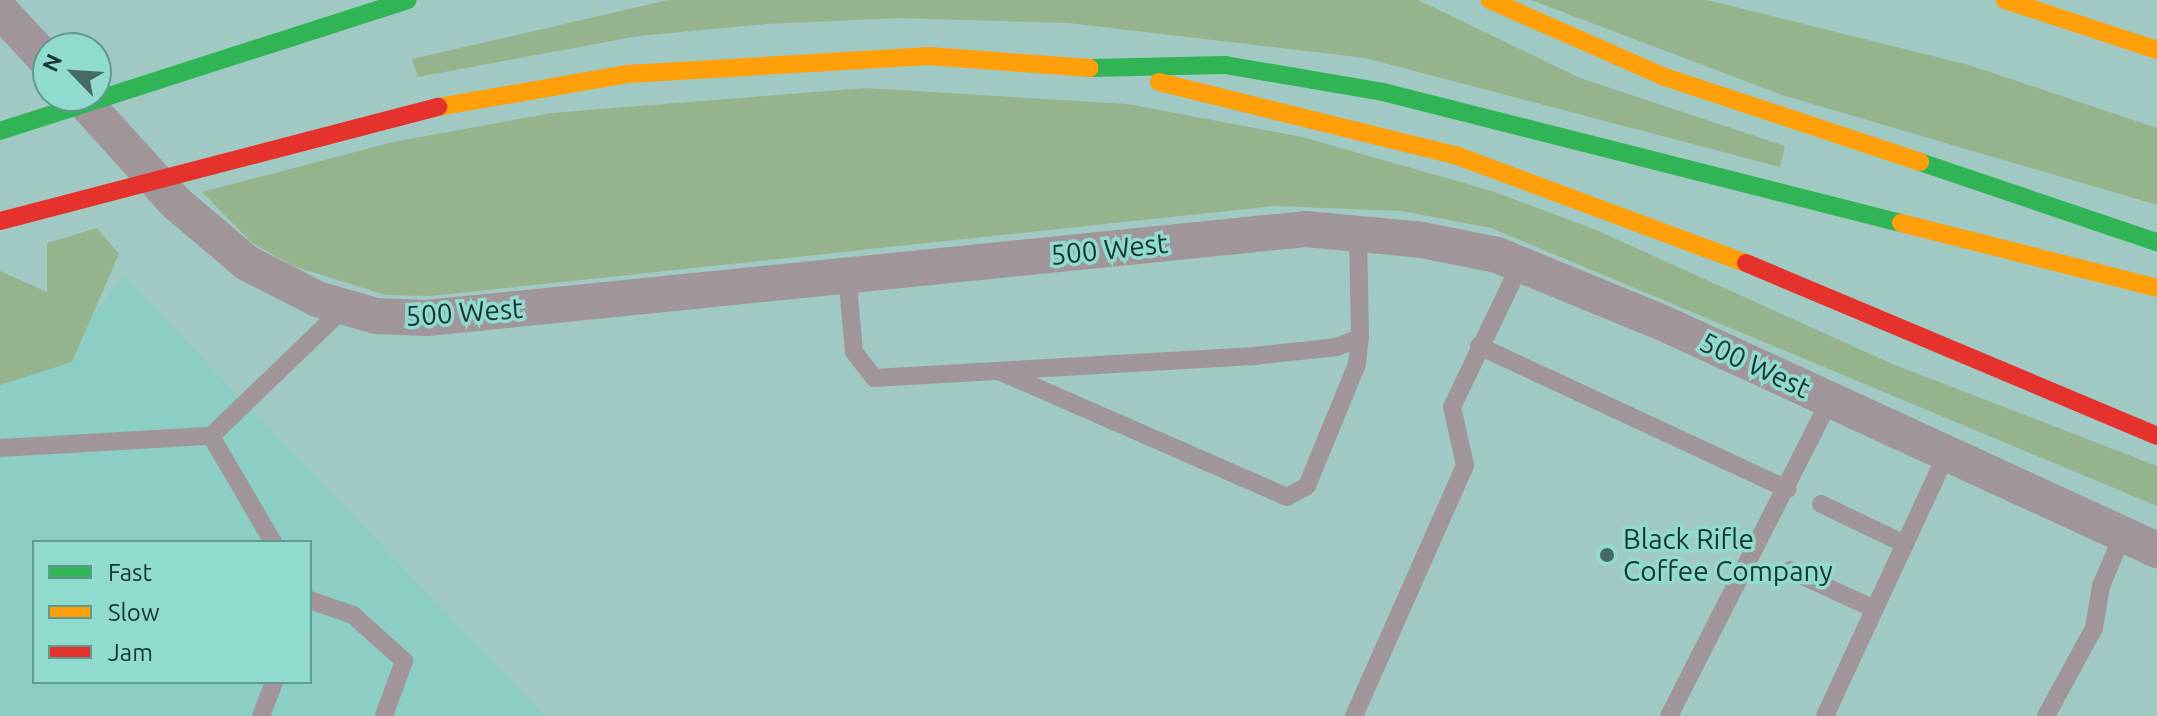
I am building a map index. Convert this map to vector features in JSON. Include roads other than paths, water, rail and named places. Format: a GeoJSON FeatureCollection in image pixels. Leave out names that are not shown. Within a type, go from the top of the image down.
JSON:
{"type":"FeatureCollection","features":[{"type":"Feature","properties":{"kind":"highway"},"geometry":{"type":"LineString","coordinates":[[0,131],[293,41],[407,0]]}},
{"type":"Feature","properties":{"kind":"highway"},"geometry":{"type":"LineString","coordinates":[[1490,0],[1662,76],[2157,242]]}},
{"type":"Feature","properties":{"kind":"highway"},"geometry":{"type":"LineString","coordinates":[[2005,0],[2157,50]]}},
{"type":"Feature","properties":{"kind":"highway"},"geometry":{"type":"LineString","coordinates":[[0,221],[357,125],[628,74],[929,56],[1111,70],[1225,65],[1503,116],[2157,288]]}},
{"type":"Feature","properties":{"kind":"highway"},"geometry":{"type":"LineString","coordinates":[[1111,70],[1455,155],[1756,267],[2157,436]]}},
{"type":"Feature","properties":{"kind":"street"},"geometry":{"type":"LineString","coordinates":[[0,10],[32,45]]}},
{"type":"Feature","properties":{"kind":"street","name":"500 West"},"geometry":{"type":"LineString","coordinates":[[94,112],[207,232],[280,282],[345,307],[427,318],[1306,229],[1422,240],[1520,265],[1830,400],[2157,550]]}},
{"type":"Feature","properties":{"kind":"lane"},"geometry":{"type":"LineString","coordinates":[[999,371],[1287,497],[1307,486],[1357,364],[1360,337],[1358,234]]}},
{"type":"Feature","properties":{"kind":"lane"},"geometry":{"type":"LineString","coordinates":[[1354,716],[1465,465],[1452,407],[1520,265]]}},
{"type":"Feature","properties":{"kind":"lane"},"geometry":{"type":"LineString","coordinates":[[847,275],[854,352],[874,378],[1254,356],[1337,347],[1360,337]]}},
{"type":"Feature","properties":{"kind":"lane"},"geometry":{"type":"LineString","coordinates":[[0,448],[211,436],[345,307]]}},
{"type":"Feature","properties":{"kind":"lane"},"geometry":{"type":"LineString","coordinates":[[1479,346],[1787,489]]}},
{"type":"Feature","properties":{"kind":"lane"},"geometry":{"type":"LineString","coordinates":[[1669,716],[1830,400]]}},
{"type":"Feature","properties":{"kind":"lane"},"geometry":{"type":"LineString","coordinates":[[211,436],[272,540]]}},
{"type":"Feature","properties":{"kind":"lane"},"geometry":{"type":"LineString","coordinates":[[1825,716],[1947,453]]}},
{"type":"Feature","properties":{"kind":"lane"},"geometry":{"type":"LineString","coordinates":[[1821,504],[1905,544]]}},
{"type":"Feature","properties":{"kind":"lane"},"geometry":{"type":"LineString","coordinates":[[2046,716],[2094,628],[2101,586],[2123,534]]}},
{"type":"Feature","properties":{"kind":"lane"},"geometry":{"type":"LineString","coordinates":[[1790,570],[1874,609]]}},
{"type":"Feature","properties":{"kind":"lane"},"geometry":{"type":"LineString","coordinates":[[312,601],[353,615],[404,661],[384,716]]}},
{"type":"Feature","properties":{"kind":"lane"},"geometry":{"type":"LineString","coordinates":[[261,716],[273,684]]}},
{"type":"Feature","properties":{"kind":"place","name":"Black Rifle Coffee Company"},"geometry":{"type":"Point","coordinates":[1607,555]}}]}
